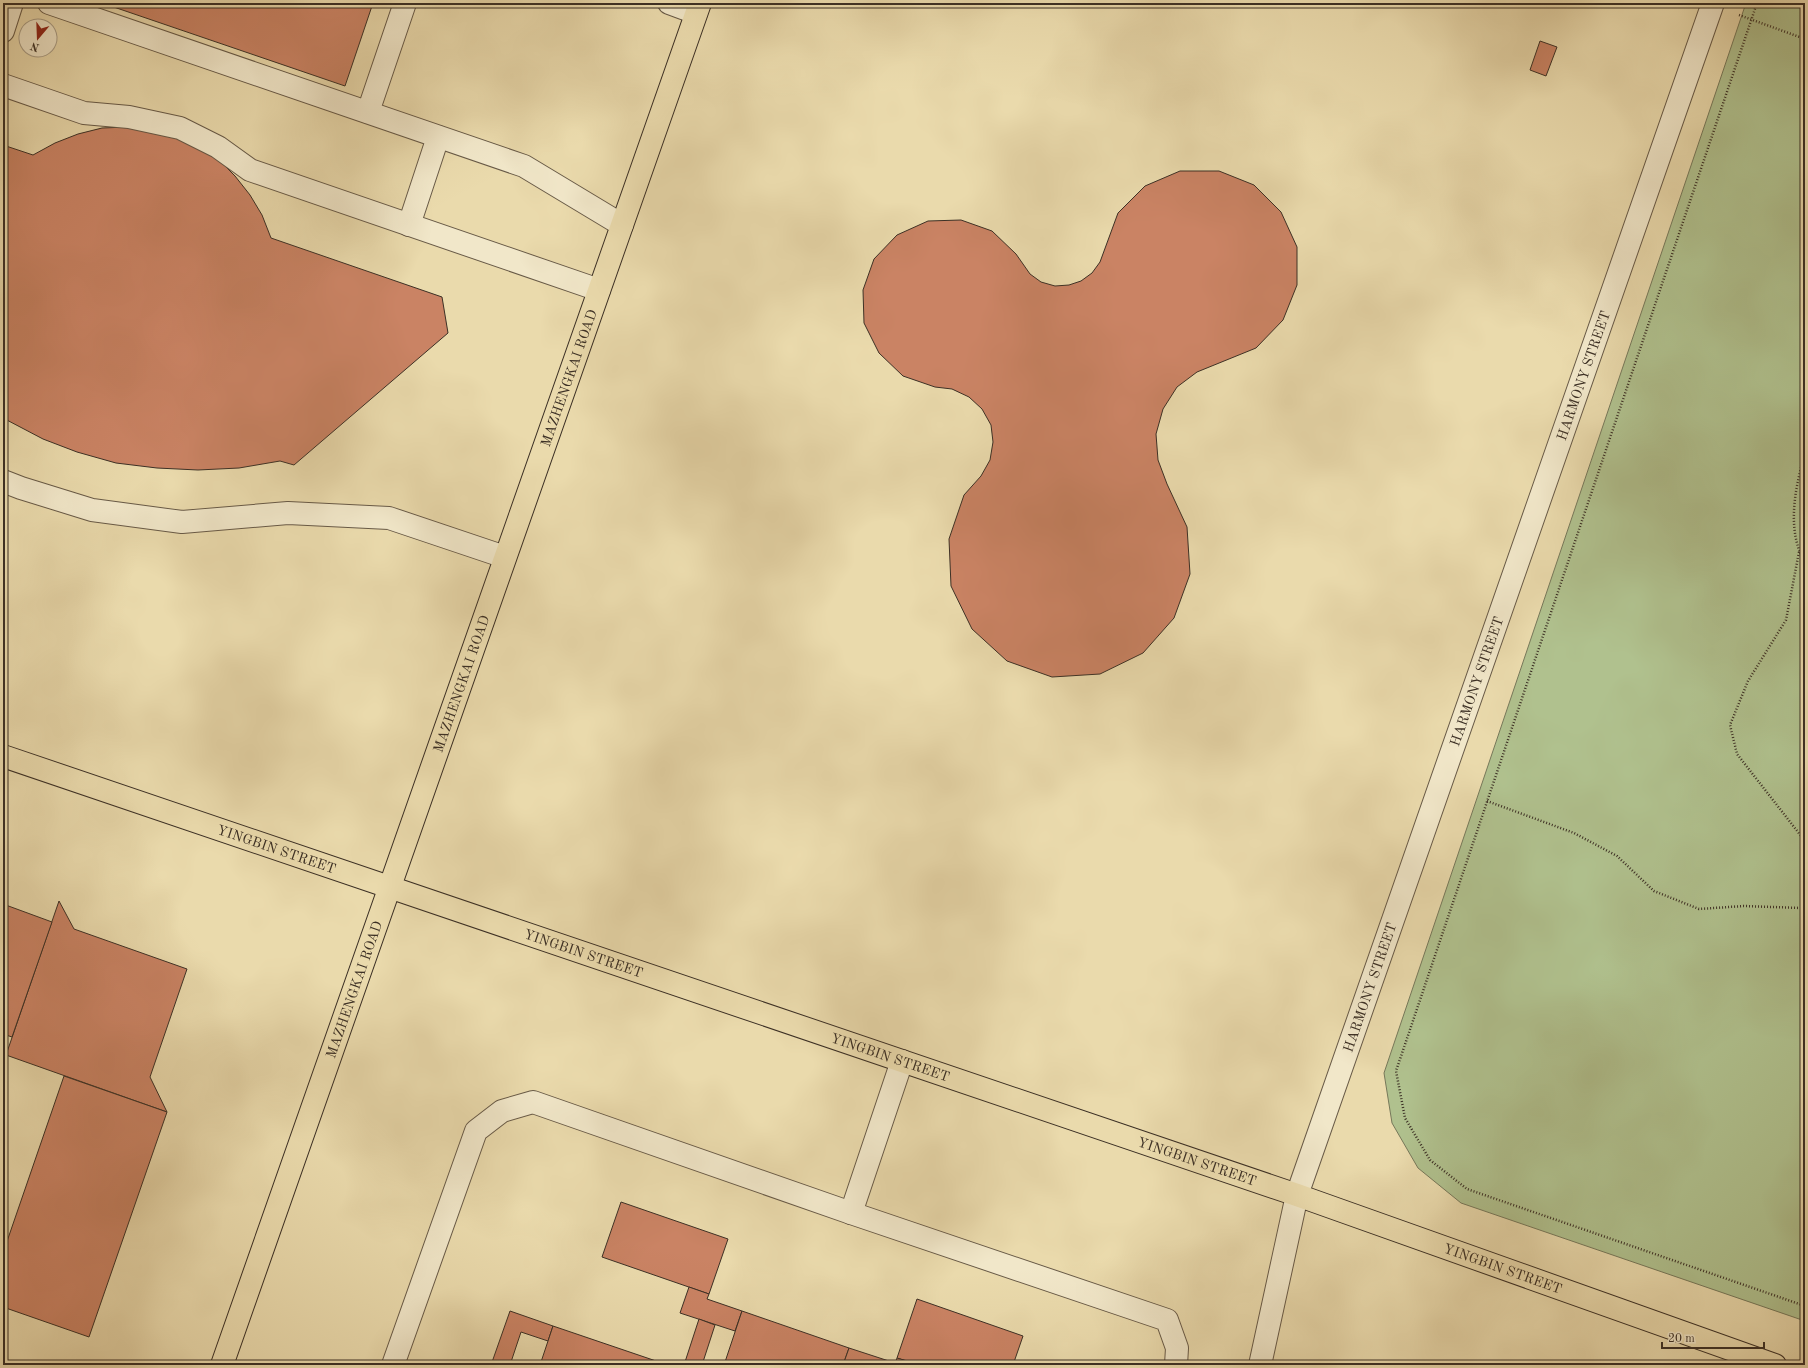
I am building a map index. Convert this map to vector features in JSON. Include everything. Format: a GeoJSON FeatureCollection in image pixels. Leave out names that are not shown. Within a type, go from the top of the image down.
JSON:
{"type":"FeatureCollection","features":[{"type":"Feature","properties":{"kind":"main road","name":"MAZHENGKAI ROAD"},"geometry":{"type":"LineString","coordinates":[[222,1365],[698,8]]}},
{"type":"Feature","properties":{"kind":"main road","name":"YINGBIN STREET"},"geometry":{"type":"LineString","coordinates":[[3,756],[1298,1195],[1775,1365]]}},
{"type":"Feature","properties":{"kind":"street"},"geometry":{"type":"LineString","coordinates":[[3,31],[12,3]]}},
{"type":"Feature","properties":{"kind":"street"},"geometry":{"type":"LineString","coordinates":[[49,3],[524,166],[622,225]]}},
{"type":"Feature","properties":{"kind":"street"},"geometry":{"type":"LineString","coordinates":[[368,112],[405,3]]}},
{"type":"Feature","properties":{"kind":"street"},"geometry":{"type":"LineString","coordinates":[[668,3],[698,8]]}},
{"type":"Feature","properties":{"kind":"street","name":"HARMONY STREET"},"geometry":{"type":"LineString","coordinates":[[1260,1365],[1298,1195],[1712,4]]}},
{"type":"Feature","properties":{"kind":"street"},"geometry":{"type":"LineString","coordinates":[[3,85],[84,113],[129,117],[180,128],[218,146],[250,170],[599,290]]}},
{"type":"Feature","properties":{"kind":"street"},"geometry":{"type":"LineString","coordinates":[[409,225],[438,136]]}},
{"type":"Feature","properties":{"kind":"street"},"geometry":{"type":"LineString","coordinates":[[3,481],[92,510],[182,522],[288,513],[389,518],[505,557]]}},
{"type":"Feature","properties":{"kind":"street"},"geometry":{"type":"LineString","coordinates":[[851,1213],[902,1061]]}},
{"type":"Feature","properties":{"kind":"street"},"geometry":{"type":"LineString","coordinates":[[393,1365],[476,1131],[502,1111],[533,1102],[851,1213],[1167,1320],[1177,1348],[1176,1365]]}},
{"type":"Feature","properties":{"kind":"path"},"geometry":{"type":"LineString","coordinates":[[1757,3],[1396,1071],[1405,1118],[1430,1160],[1467,1189],[1805,1306]]}},
{"type":"Feature","properties":{"kind":"path"},"geometry":{"type":"LineString","coordinates":[[1712,4],[1751,20],[1805,39]]}},
{"type":"Feature","properties":{"kind":"path"},"geometry":{"type":"LineString","coordinates":[[1805,453],[1797,482],[1794,522],[1799,552],[1805,563]]}},
{"type":"Feature","properties":{"kind":"path"},"geometry":{"type":"LineString","coordinates":[[1799,552],[1786,620],[1748,681],[1730,725],[1737,754],[1805,841]]}},
{"type":"Feature","properties":{"kind":"path"},"geometry":{"type":"LineString","coordinates":[[1487,801],[1574,833],[1617,856],[1654,891],[1699,909],[1744,906],[1801,908],[1805,911]]}},
{"type":"Feature","properties":{"kind":"green space"},"geometry":{"type":"Polygon","coordinates":[[[1746,3],[1805,3],[1805,1321],[1461,1203],[1418,1168],[1392,1123],[1384,1073],[1746,3]]]}},
{"type":"Feature","properties":{"kind":"building"},"geometry":{"type":"Polygon","coordinates":[[[102,3],[373,3],[345,86],[102,3]]]}},
{"type":"Feature","properties":{"kind":"building"},"geometry":{"type":"Polygon","coordinates":[[[1540,41],[1557,47],[1546,76],[1530,70],[1540,41]]]}},
{"type":"Feature","properties":{"kind":"building"},"geometry":{"type":"Polygon","coordinates":[[[127,127],[176,137],[218,159],[235,176],[250,195],[262,215],[271,238],[442,297],[448,333],[294,465],[280,461],[239,468],[198,470],[157,468],[116,463],[77,452],[43,439],[3,418],[3,145],[33,155],[55,143],[78,134],[102,128],[127,127]]]}},
{"type":"Feature","properties":{"kind":"building"},"geometry":{"type":"Polygon","coordinates":[[[1180,171],[1219,171],[1254,185],[1281,212],[1297,247],[1297,285],[1283,320],[1256,348],[1197,372],[1177,387],[1163,409],[1156,434],[1158,460],[1167,484],[1187,527],[1190,574],[1174,618],[1143,653],[1100,674],[1052,677],[1007,661],[972,629],[951,586],[949,539],[964,495],[981,476],[990,460],[993,442],[991,425],[982,409],[969,397],[952,389],[935,387],[903,376],[879,353],[864,323],[863,290],[874,259],[897,235],[928,221],[961,220],[992,231],[1016,254],[1030,274],[1041,282],[1055,286],[1069,285],[1081,281],[1092,273],[1100,262],[1118,213],[1145,186],[1180,171]]]}},
{"type":"Feature","properties":{"kind":"building"},"geometry":{"type":"Polygon","coordinates":[[[59,901],[74,929],[187,969],[150,1077],[167,1112],[6,1055],[59,901]]]}},
{"type":"Feature","properties":{"kind":"building"},"geometry":{"type":"Polygon","coordinates":[[[3,904],[52,922],[12,1037],[3,1034],[3,904]]]}},
{"type":"Feature","properties":{"kind":"building"},"geometry":{"type":"Polygon","coordinates":[[[64,1076],[167,1112],[89,1337],[3,1307],[3,1253],[64,1076]]]}},
{"type":"Feature","properties":{"kind":"building"},"geometry":{"type":"Polygon","coordinates":[[[621,1202],[728,1239],[709,1294],[602,1257],[621,1202]]]}},
{"type":"Feature","properties":{"kind":"building"},"geometry":{"type":"Polygon","coordinates":[[[689,1287],[709,1294],[707,1299],[742,1311],[735,1331],[680,1313],[689,1287]]]}},
{"type":"Feature","properties":{"kind":"building"},"geometry":{"type":"Polygon","coordinates":[[[917,1299],[1023,1336],[1013,1365],[918,1365],[897,1358],[917,1299]]]}},
{"type":"Feature","properties":{"kind":"building"},"geometry":{"type":"Polygon","coordinates":[[[510,1311],[553,1326],[548,1341],[521,1332],[510,1365],[491,1365],[510,1311]]]}},
{"type":"Feature","properties":{"kind":"building"},"geometry":{"type":"Polygon","coordinates":[[[742,1311],[849,1348],[843,1365],[724,1365],[742,1311]]]}},
{"type":"Feature","properties":{"kind":"building"},"geometry":{"type":"Polygon","coordinates":[[[699,1319],[715,1325],[702,1365],[684,1365],[699,1319]]]}},
{"type":"Feature","properties":{"kind":"building"},"geometry":{"type":"Polygon","coordinates":[[[553,1326],[659,1362],[658,1365],[540,1365],[553,1326]]]}},
{"type":"Feature","properties":{"kind":"building"},"geometry":{"type":"Polygon","coordinates":[[[849,1348],[895,1363],[897,1358],[911,1362],[910,1365],[843,1365],[849,1348]]]}},
{"type":"Feature","properties":{"kind":"building"},"geometry":{"type":"Polygon","coordinates":[[[659,1362],[668,1365],[658,1365],[659,1362]]]}}]}
